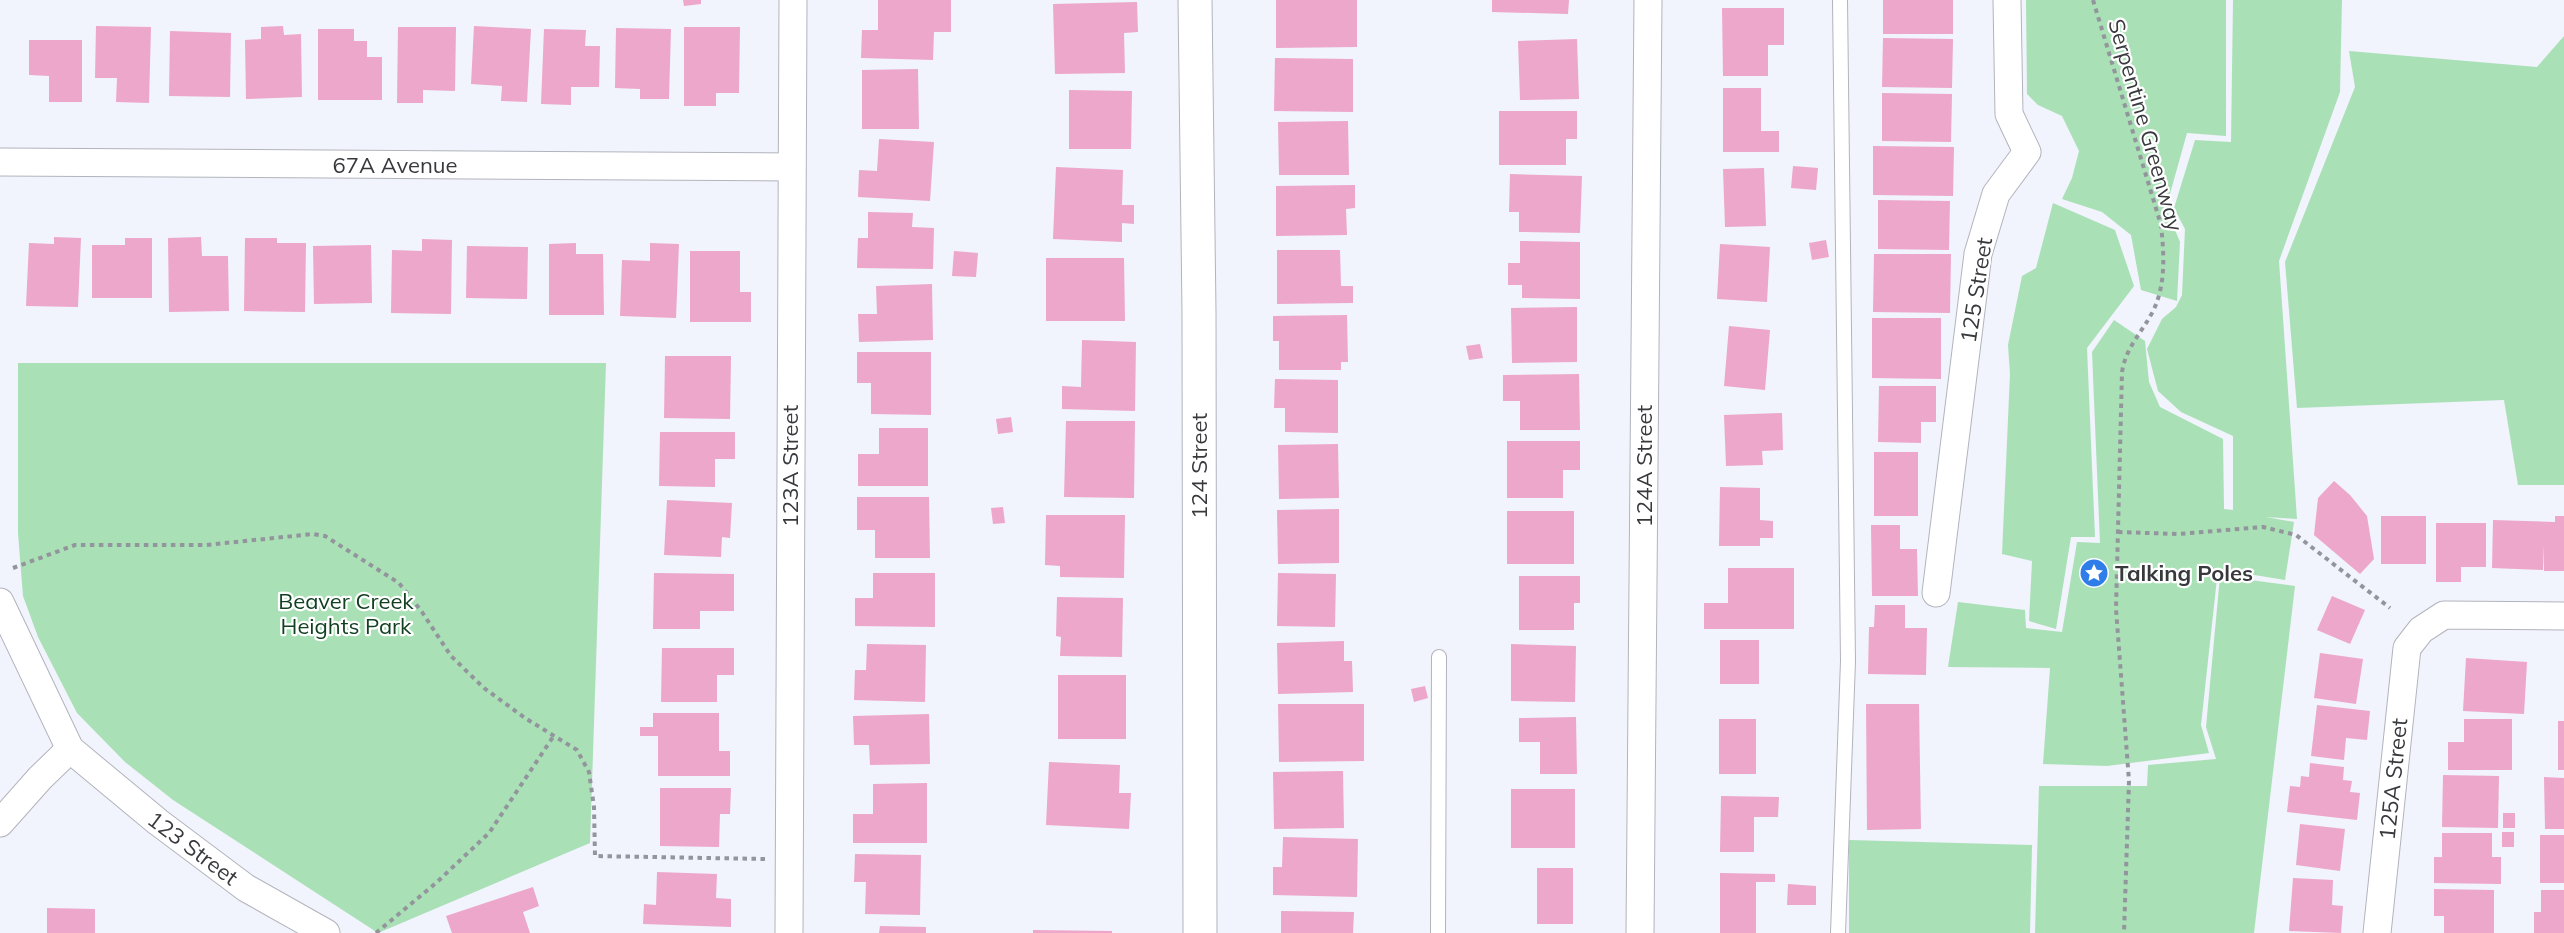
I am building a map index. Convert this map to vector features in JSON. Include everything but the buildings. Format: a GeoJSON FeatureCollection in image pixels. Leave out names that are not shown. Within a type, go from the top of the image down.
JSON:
{"type":"FeatureCollection","features":[{"type":"Feature","properties":{"kind":"street","name":"123A Street"},"geometry":{"type":"LineString","coordinates":[[789,933],[790,167],[793,0]]}},
{"type":"Feature","properties":{"kind":"street","name":"124 Street"},"geometry":{"type":"LineString","coordinates":[[1195,0],[1199,312],[1200,933]]}},
{"type":"Feature","properties":{"kind":"street","name":"124A Street"},"geometry":{"type":"LineString","coordinates":[[1641,933],[1648,0]]}},
{"type":"Feature","properties":{"kind":"street","name":"125 Street"},"geometry":{"type":"LineString","coordinates":[[1936,593],[1978,254],[1996,194],[2027,152],[2009,114],[2007,0]]}},
{"type":"Feature","properties":{"kind":"street","name":"67A Avenue"},"geometry":{"type":"LineString","coordinates":[[0,162],[790,167]]}},
{"type":"Feature","properties":{"kind":"street"},"geometry":{"type":"LineString","coordinates":[[0,602],[70,749],[40,778],[0,823]]}},
{"type":"Feature","properties":{"kind":"street","name":"125A Street"},"geometry":{"type":"LineString","coordinates":[[2377,933],[2407,648],[2421,630],[2444,615],[2564,616]]}},
{"type":"Feature","properties":{"kind":"street","name":"123 Street"},"geometry":{"type":"LineString","coordinates":[[70,749],[158,822],[246,888],[326,933]]}},
{"type":"Feature","properties":{"kind":"lane"},"geometry":{"type":"LineString","coordinates":[[1838,933],[1848,661],[1840,0]]}},
{"type":"Feature","properties":{"kind":"lane"},"geometry":{"type":"LineString","coordinates":[[1438,933],[1439,657]]}},
{"type":"Feature","properties":{"kind":"path","name":"Serpentine Greenway"},"geometry":{"type":"LineString","coordinates":[[2093,0],[2161,225],[2163,249],[2159,297],[2124,358],[2116,609],[2129,781],[2124,933]]}},
{"type":"Feature","properties":{"kind":"path"},"geometry":{"type":"LineString","coordinates":[[2118,532],[2178,534],[2263,527],[2296,535],[2390,608]]}},
{"type":"Feature","properties":{"kind":"path"},"geometry":{"type":"LineString","coordinates":[[13,568],[75,545],[206,546],[314,534],[325,536],[361,556],[399,584],[422,612],[451,656],[484,688],[554,737],[577,750],[589,772],[594,807],[595,856],[768,859]]}},
{"type":"Feature","properties":{"kind":"path"},"geometry":{"type":"LineString","coordinates":[[376,933],[436,883],[489,833],[554,737]]}},
{"type":"Feature","properties":{"kind":"green space"},"geometry":{"type":"Polygon","coordinates":[[[2026,0],[2226,0],[2226,136],[2187,133],[2166,208],[2180,242],[2177,301],[2141,290],[2131,235],[2102,212],[2062,199],[2072,178],[2079,151],[2062,116],[2038,105],[2027,94],[2026,0]]]}},
{"type":"Feature","properties":{"kind":"green space"},"geometry":{"type":"Polygon","coordinates":[[[2233,0],[2342,0],[2340,92],[2279,261],[2297,519],[2266,517],[2294,522],[2285,580],[2218,569],[2201,725],[2209,753],[2107,766],[2043,764],[2050,668],[1948,667],[1958,602],[2025,610],[2026,628],[2062,632],[2077,542],[2100,543],[2092,352],[2114,320],[2145,341],[2149,382],[2160,407],[2223,439],[2224,509],[2233,510],[2233,436],[2181,412],[2158,391],[2147,349],[2162,319],[2176,307],[2182,295],[2185,229],[2174,208],[2195,140],[2231,142],[2233,0]]]}},
{"type":"Feature","properties":{"kind":"green space"},"geometry":{"type":"Polygon","coordinates":[[[2564,36],[2564,485],[2518,485],[2504,400],[2297,408],[2285,262],[2355,87],[2349,51],[2537,67],[2564,36]]]}},
{"type":"Feature","properties":{"kind":"green space"},"geometry":{"type":"Polygon","coordinates":[[[2053,203],[2115,230],[2134,286],[2087,348],[2095,537],[2071,537],[2056,629],[2029,621],[2032,561],[2002,554],[2010,374],[2008,345],[2022,276],[2036,268],[2053,203]]]}},
{"type":"Feature","properties":{"kind":"green space","name":"Beaver Creek Heights Park"},"geometry":{"type":"Polygon","coordinates":[[[18,363],[606,363],[590,843],[378,933],[173,800],[125,762],[77,713],[38,637],[23,596],[18,533],[18,363]]]}},
{"type":"Feature","properties":{"kind":"green space"},"geometry":{"type":"Polygon","coordinates":[[[2220,576],[2295,586],[2254,933],[2035,933],[2039,786],[2147,786],[2148,765],[2216,759],[2206,727],[2220,576]]]}},
{"type":"Feature","properties":{"kind":"green space"},"geometry":{"type":"Polygon","coordinates":[[[1849,840],[2032,845],[2030,933],[1849,933],[1849,840]]]}},
{"type":"Feature","properties":{"kind":"place","name":"Talking Poles"},"geometry":{"type":"Point","coordinates":[2094,573]}}]}
